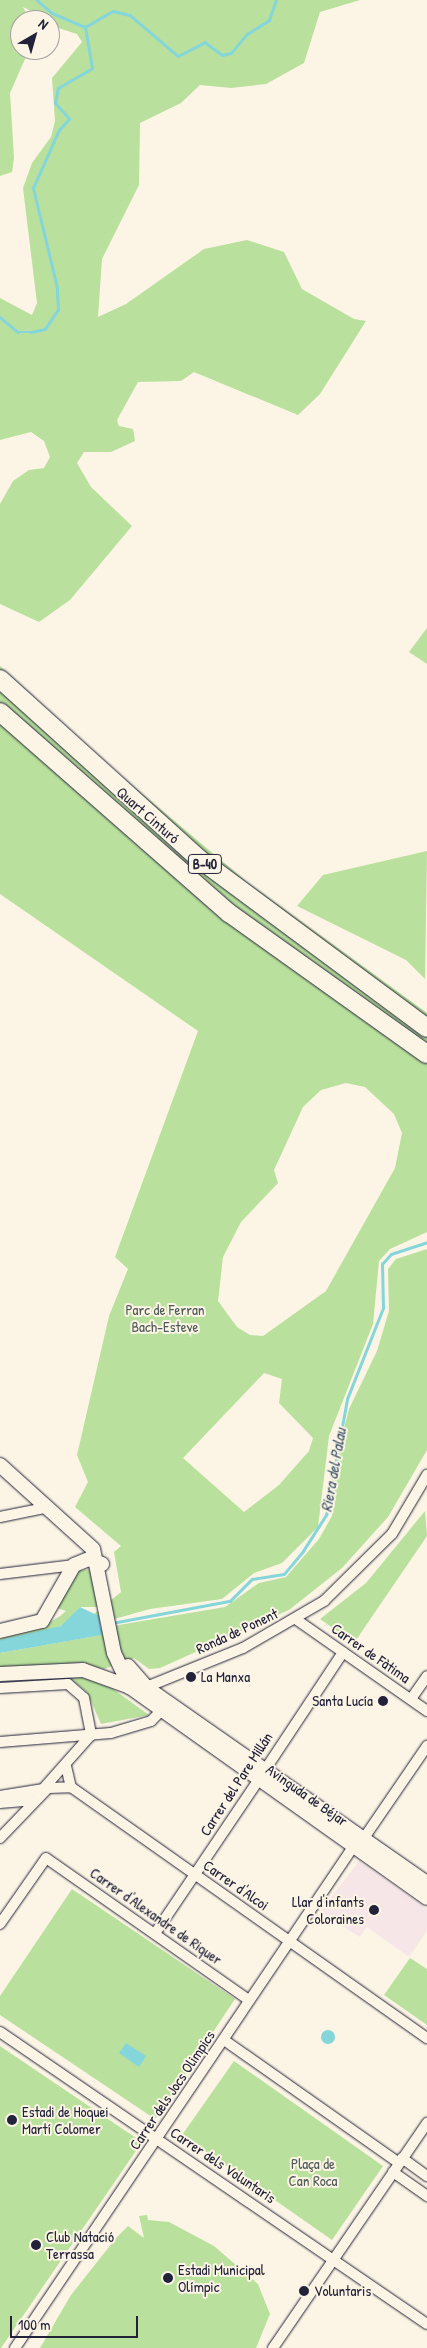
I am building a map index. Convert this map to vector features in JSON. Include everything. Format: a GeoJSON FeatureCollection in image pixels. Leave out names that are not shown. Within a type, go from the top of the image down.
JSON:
{"type":"FeatureCollection","features":[{"type":"Feature","properties":{"kind":"highway","name":"Quart Cinturó"},"geometry":{"type":"LineString","coordinates":[[0,679],[198,858],[427,1028]]}},
{"type":"Feature","properties":{"kind":"highway","name":"Quart Cinturó"},"geometry":{"type":"LineString","coordinates":[[0,712],[221,906],[427,1054]]}},
{"type":"Feature","properties":{"kind":"main road"},"geometry":{"type":"LineString","coordinates":[[0,1454],[83,1524],[98,1545],[110,1594],[119,1654]]}},
{"type":"Feature","properties":{"kind":"main road"},"geometry":{"type":"LineString","coordinates":[[0,1465],[83,1538],[85,1561],[110,1594]]}},
{"type":"Feature","properties":{"kind":"main road"},"geometry":{"type":"LineString","coordinates":[[0,1631],[42,1621],[85,1561]]}},
{"type":"Feature","properties":{"kind":"main road","name":"Avinguda de Béjar"},"geometry":{"type":"LineString","coordinates":[[119,1654],[130,1687],[161,1716],[261,1775],[359,1843],[427,1898]]}},
{"type":"Feature","properties":{"kind":"main road","name":"Avinguda de Béjar"},"geometry":{"type":"LineString","coordinates":[[119,1654],[129,1669],[147,1688],[215,1735],[261,1775]]}},
{"type":"Feature","properties":{"kind":"main road","name":"Ronda de Ponent"},"geometry":{"type":"LineString","coordinates":[[0,1674],[83,1670],[130,1687]]}},
{"type":"Feature","properties":{"kind":"main road","name":"Avinguda de Béjar"},"geometry":{"type":"LineString","coordinates":[[161,1716],[179,1716],[215,1735]]}},
{"type":"Feature","properties":{"kind":"main road","name":"Avinguda de Béjar"},"geometry":{"type":"LineString","coordinates":[[359,1843],[427,1883]]}},
{"type":"Feature","properties":{"kind":"street","name":"Ronda de Ponent"},"geometry":{"type":"LineString","coordinates":[[130,1687],[147,1688],[297,1620],[371,1559],[408,1512],[427,1475]]}},
{"type":"Feature","properties":{"kind":"street"},"geometry":{"type":"LineString","coordinates":[[0,1517],[49,1507]]}},
{"type":"Feature","properties":{"kind":"street"},"geometry":{"type":"LineString","coordinates":[[0,1574],[85,1561]]}},
{"type":"Feature","properties":{"kind":"street","name":"Carrer de Fàtima"},"geometry":{"type":"LineString","coordinates":[[297,1620],[427,1711]]}},
{"type":"Feature","properties":{"kind":"street","name":"Carrer del Pare Millán"},"geometry":{"type":"LineString","coordinates":[[156,1932],[344,1652]]}},
{"type":"Feature","properties":{"kind":"street"},"geometry":{"type":"LineString","coordinates":[[410,1699],[427,1676]]}},
{"type":"Feature","properties":{"kind":"street"},"geometry":{"type":"LineString","coordinates":[[0,1688],[68,1684],[84,1698],[91,1735],[66,1766],[42,1789],[0,1796]]}},
{"type":"Feature","properties":{"kind":"street"},"geometry":{"type":"LineString","coordinates":[[0,1742],[91,1735],[161,1716]]}},
{"type":"Feature","properties":{"kind":"street","name":"Carrer dels Jocs Olimpics"},"geometry":{"type":"LineString","coordinates":[[15,2348],[158,2139],[249,2000],[427,1746]]}},
{"type":"Feature","properties":{"kind":"street"},"geometry":{"type":"LineString","coordinates":[[0,1838],[35,1800],[52,1786],[71,1787],[66,1766]]}},
{"type":"Feature","properties":{"kind":"street","name":"Carrer d'Alcoi"},"geometry":{"type":"LineString","coordinates":[[71,1787],[427,2038]]}},
{"type":"Feature","properties":{"kind":"street"},"geometry":{"type":"LineString","coordinates":[[0,1803],[35,1800]]}},
{"type":"Feature","properties":{"kind":"street","name":"Carrer d'Alexandre de Riquer"},"geometry":{"type":"LineString","coordinates":[[0,1924],[46,1858],[156,1932],[249,2000]]}},
{"type":"Feature","properties":{"kind":"street","name":"Carrer dels Voluntaris"},"geometry":{"type":"LineString","coordinates":[[0,2032],[427,2324]]}},
{"type":"Feature","properties":{"kind":"street"},"geometry":{"type":"LineString","coordinates":[[224,2040],[427,2176]]}},
{"type":"Feature","properties":{"kind":"street"},"geometry":{"type":"LineString","coordinates":[[273,2348],[427,2123]]}},
{"type":"Feature","properties":{"kind":"street"},"geometry":{"type":"LineString","coordinates":[[393,2172],[427,2196]]}},
{"type":"Feature","properties":{"kind":"shaded area","name":"Llar d'infants Coloraines"},"geometry":{"type":"Polygon","coordinates":[[[359,1861],[427,1909],[427,1931],[409,1957],[367,1927],[360,1937],[320,1912],[359,1861]]]}},
{"type":"Feature","properties":{"kind":"green space"},"geometry":{"type":"Polygon","coordinates":[[[0,0],[360,0],[320,12],[304,63],[266,84],[231,88],[200,85],[181,103],[140,123],[139,185],[102,259],[98,317],[126,304],[204,249],[247,240],[284,252],[302,289],[354,319],[366,321],[320,394],[298,415],[194,372],[181,381],[138,382],[117,420],[119,426],[133,429],[135,441],[111,452],[84,452],[77,463],[91,487],[132,526],[70,600],[39,622],[0,604],[0,504],[13,481],[29,470],[44,468],[50,457],[44,441],[31,432],[0,440],[0,298],[32,315],[37,303],[23,188],[32,163],[51,137],[55,121],[52,78],[82,42],[77,34],[60,29],[60,10],[29,10],[23,7],[25,10],[10,10],[10,60],[25,60],[10,93],[14,158],[12,172],[0,176],[0,0]]]}},
{"type":"Feature","properties":{"kind":"green space"},"geometry":{"type":"Polygon","coordinates":[[[427,628],[427,664],[409,652],[427,628]]]}},
{"type":"Feature","properties":{"kind":"green space","name":"Parc de Ferran Bach-Esteve"},"geometry":{"type":"Polygon","coordinates":[[[0,666],[115,771],[247,882],[427,1013],[427,1232],[390,1249],[379,1261],[373,1324],[329,1436],[318,1527],[282,1563],[254,1573],[222,1599],[150,1609],[100,1623],[94,1614],[121,1592],[114,1552],[121,1546],[75,1507],[88,1482],[77,1455],[109,1316],[128,1269],[115,1257],[198,1031],[0,894],[0,666]],[[346,1083],[321,1090],[303,1107],[274,1170],[278,1183],[241,1222],[223,1257],[218,1301],[237,1327],[250,1335],[263,1336],[326,1291],[395,1168],[402,1133],[394,1114],[365,1087],[346,1083]],[[264,1373],[183,1458],[244,1512],[279,1485],[309,1451],[313,1438],[279,1403],[282,1379],[264,1373]]]}},
{"type":"Feature","properties":{"kind":"green space"},"geometry":{"type":"Polygon","coordinates":[[[427,851],[425,979],[406,960],[297,906],[323,875],[427,851]]]}},
{"type":"Feature","properties":{"kind":"green space"},"geometry":{"type":"Polygon","coordinates":[[[427,1249],[427,1450],[388,1517],[342,1568],[289,1610],[160,1668],[149,1669],[134,1658],[104,1669],[75,1663],[0,1671],[0,1653],[101,1635],[101,1628],[225,1607],[259,1583],[286,1577],[319,1539],[332,1516],[337,1456],[349,1409],[377,1351],[389,1311],[388,1269],[396,1259],[427,1249]]]}},
{"type":"Feature","properties":{"kind":"green space"},"geometry":{"type":"Polygon","coordinates":[[[425,1511],[427,1536],[354,1643],[320,1619],[366,1583],[425,1511]]]}},
{"type":"Feature","properties":{"kind":"green space"},"geometry":{"type":"Polygon","coordinates":[[[92,1569],[99,1607],[80,1607],[67,1623],[47,1632],[0,1640],[0,1635],[41,1628],[60,1616],[66,1611],[57,1608],[77,1571],[92,1569]]]}},
{"type":"Feature","properties":{"kind":"green space"},"geometry":{"type":"Polygon","coordinates":[[[75,1672],[109,1686],[149,1715],[101,1724],[87,1692],[66,1675],[75,1672]]]}},
{"type":"Feature","properties":{"kind":"green space"},"geometry":{"type":"Polygon","coordinates":[[[72,1889],[235,1999],[155,2119],[0,2015],[0,1996],[72,1889]]]}},
{"type":"Feature","properties":{"kind":"green space"},"geometry":{"type":"Polygon","coordinates":[[[410,1958],[427,1969],[427,2025],[384,1995],[410,1958]]]}},
{"type":"Feature","properties":{"kind":"green space","name":"Club Natació Terrassa"},"geometry":{"type":"Polygon","coordinates":[[[0,2046],[142,2142],[1,2348],[0,2348],[0,2046]]]}},
{"type":"Feature","properties":{"kind":"green space","name":"Plaça de Can Roca"},"geometry":{"type":"Polygon","coordinates":[[[234,2061],[383,2166],[332,2240],[182,2135],[234,2061]]]}},
{"type":"Feature","properties":{"kind":"green space","name":"Estadi Municipal Olímpic"},"geometry":{"type":"Polygon","coordinates":[[[147,2215],[148,2220],[169,2222],[214,2246],[258,2284],[270,2314],[256,2348],[40,2348],[71,2295],[116,2238],[128,2226],[144,2238],[139,2216],[147,2215]]]}},
{"type":"Feature","properties":{"kind":"water"},"geometry":{"type":"Polygon","coordinates":[[[80,1607],[99,1616],[102,1635],[0,1653],[0,1640],[61,1626],[80,1607]]]}},
{"type":"Feature","properties":{"kind":"water"},"geometry":{"type":"Polygon","coordinates":[[[325,2030],[331,2030],[335,2037],[331,2044],[325,2044],[321,2040],[321,2034],[325,2030]]]}},
{"type":"Feature","properties":{"kind":"water"},"geometry":{"type":"Polygon","coordinates":[[[126,2043],[146,2056],[139,2067],[119,2053],[126,2043]]]}},
{"type":"Feature","properties":{"kind":"waterway"},"geometry":{"type":"LineString","coordinates":[[37,0],[52,13],[85,27]]}},
{"type":"Feature","properties":{"kind":"waterway"},"geometry":{"type":"LineString","coordinates":[[0,317],[18,332],[31,332],[45,329],[58,310],[57,288],[33,188],[59,130],[69,119],[55,103],[58,88],[92,68],[85,27],[113,11],[130,15],[178,56],[205,42],[222,55],[231,53],[247,34],[269,20],[276,0]]}},
{"type":"Feature","properties":{"kind":"waterway","name":"Riera del Palau"},"geometry":{"type":"LineString","coordinates":[[112,1623],[230,1601],[252,1579],[284,1574],[303,1551],[326,1515],[347,1399],[383,1308],[382,1264],[391,1254],[427,1242]]}},
{"type":"Feature","properties":{"kind":"place","name":"La Manxa"},"geometry":{"type":"Point","coordinates":[191,1677]}},
{"type":"Feature","properties":{"kind":"place","name":"Santa Lucía"},"geometry":{"type":"Point","coordinates":[383,1701]}},
{"type":"Feature","properties":{"kind":"place","name":"Llar d'infants Coloraines"},"geometry":{"type":"Point","coordinates":[374,1910]}},
{"type":"Feature","properties":{"kind":"place","name":"Estadi de Hoquei Martí Colomer"},"geometry":{"type":"Point","coordinates":[12,2120]}},
{"type":"Feature","properties":{"kind":"place","name":"Club Natació Terrassa"},"geometry":{"type":"Point","coordinates":[36,2245]}},
{"type":"Feature","properties":{"kind":"place","name":"Estadi Municipal Olímpic"},"geometry":{"type":"Point","coordinates":[168,2278]}},
{"type":"Feature","properties":{"kind":"place","name":"Voluntaris"},"geometry":{"type":"Point","coordinates":[304,2291]}}]}
